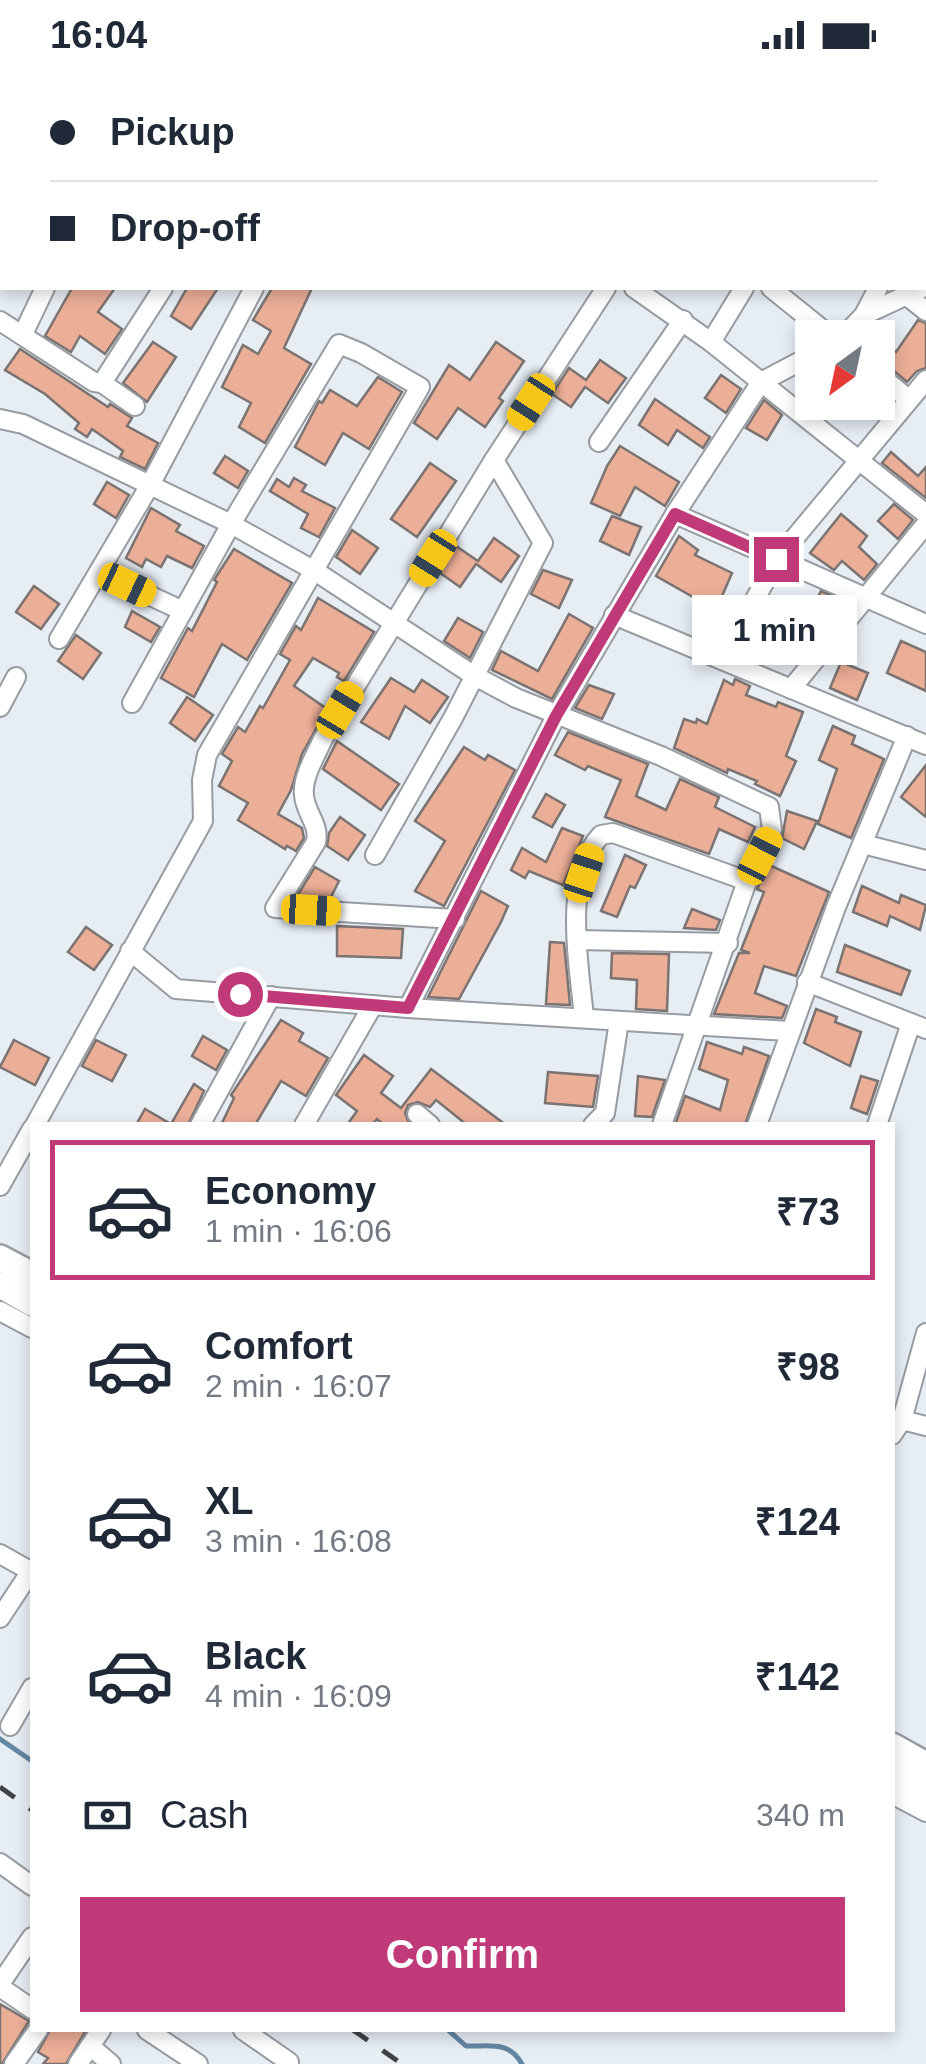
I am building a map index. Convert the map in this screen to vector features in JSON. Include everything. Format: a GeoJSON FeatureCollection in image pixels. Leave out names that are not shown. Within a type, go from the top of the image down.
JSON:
{"type":"FeatureCollection","features":[{"type":"Feature","properties":{"kind":"highway"},"geometry":{"type":"LineString","coordinates":[[0,1258],[30,1275]]}},
{"type":"Feature","properties":{"kind":"highway"},"geometry":{"type":"LineString","coordinates":[[0,1285],[30,1302]]}},
{"type":"Feature","properties":{"kind":"highway"},"geometry":{"type":"LineString","coordinates":[[895,1748],[926,1765]]}},
{"type":"Feature","properties":{"kind":"highway"},"geometry":{"type":"LineString","coordinates":[[895,1775],[926,1791]]}},
{"type":"Feature","properties":{"kind":"street"},"geometry":{"type":"LineString","coordinates":[[23,334],[44,290]]}},
{"type":"Feature","properties":{"kind":"street"},"geometry":{"type":"LineString","coordinates":[[102,384],[162,290]]}},
{"type":"Feature","properties":{"kind":"street"},"geometry":{"type":"LineString","coordinates":[[59,639],[150,485],[253,290]]}},
{"type":"Feature","properties":{"kind":"street"},"geometry":{"type":"LineString","coordinates":[[455,919],[275,908],[316,842],[318,830],[304,800],[304,785],[323,738],[494,460],[605,290]]}},
{"type":"Feature","properties":{"kind":"street"},"geometry":{"type":"LineString","coordinates":[[642,290],[926,514]]}},
{"type":"Feature","properties":{"kind":"street"},"geometry":{"type":"LineString","coordinates":[[711,342],[743,290]]}},
{"type":"Feature","properties":{"kind":"street"},"geometry":{"type":"LineString","coordinates":[[774,290],[811,320]]}},
{"type":"Feature","properties":{"kind":"street"},"geometry":{"type":"LineString","coordinates":[[859,320],[877,290]]}},
{"type":"Feature","properties":{"kind":"street"},"geometry":{"type":"LineString","coordinates":[[864,315],[918,290]]}},
{"type":"Feature","properties":{"kind":"street"},"geometry":{"type":"LineString","coordinates":[[599,442],[682,320]]}},
{"type":"Feature","properties":{"kind":"street"},"geometry":{"type":"LineString","coordinates":[[0,321],[136,406]]}},
{"type":"Feature","properties":{"kind":"street"},"geometry":{"type":"LineString","coordinates":[[37,1122],[203,821],[202,780],[207,755],[420,388],[339,344],[231,524],[132,703]]}},
{"type":"Feature","properties":{"kind":"street"},"geometry":{"type":"LineString","coordinates":[[408,1008],[556,716],[614,615],[761,382],[795,364]]}},
{"type":"Feature","properties":{"kind":"street"},"geometry":{"type":"LineString","coordinates":[[722,660],[776,559],[926,380]]}},
{"type":"Feature","properties":{"kind":"street"},"geometry":{"type":"LineString","coordinates":[[895,388],[908,398]]}},
{"type":"Feature","properties":{"kind":"street"},"geometry":{"type":"LineString","coordinates":[[0,419],[23,424],[231,524],[315,572],[473,675],[556,716],[662,756],[769,808],[772,830],[747,881],[663,1122]]}},
{"type":"Feature","properties":{"kind":"street"},"geometry":{"type":"LineString","coordinates":[[375,855],[543,542],[494,460]]}},
{"type":"Feature","properties":{"kind":"street"},"geometry":{"type":"LineString","coordinates":[[675,514],[926,624]]}},
{"type":"Feature","properties":{"kind":"street"},"geometry":{"type":"LineString","coordinates":[[791,689],[926,524]]}},
{"type":"Feature","properties":{"kind":"street"},"geometry":{"type":"LineString","coordinates":[[99,572],[183,611]]}},
{"type":"Feature","properties":{"kind":"street"},"geometry":{"type":"LineString","coordinates":[[614,615],[926,746]]}},
{"type":"Feature","properties":{"kind":"street"},"geometry":{"type":"LineString","coordinates":[[0,707],[16,677]]}},
{"type":"Feature","properties":{"kind":"street"},"geometry":{"type":"LineString","coordinates":[[757,1122],[788,1031],[907,736]]}},
{"type":"Feature","properties":{"kind":"street"},"geometry":{"type":"LineString","coordinates":[[584,1017],[574,900],[592,847],[601,834],[613,834],[747,881]]}},
{"type":"Feature","properties":{"kind":"street"},"geometry":{"type":"LineString","coordinates":[[862,844],[926,860]]}},
{"type":"Feature","properties":{"kind":"street"},"geometry":{"type":"LineString","coordinates":[[577,940],[728,943]]}},
{"type":"Feature","properties":{"kind":"street"},"geometry":{"type":"LineString","coordinates":[[130,952],[176,989],[408,1008],[788,1031]]}},
{"type":"Feature","properties":{"kind":"street"},"geometry":{"type":"LineString","coordinates":[[808,982],[919,1026],[878,1122]]}},
{"type":"Feature","properties":{"kind":"street"},"geometry":{"type":"LineString","coordinates":[[202,1122],[272,996]]}},
{"type":"Feature","properties":{"kind":"street"},"geometry":{"type":"LineString","coordinates":[[306,1122],[373,1005]]}},
{"type":"Feature","properties":{"kind":"street"},"geometry":{"type":"LineString","coordinates":[[595,1122],[604,1114],[619,1021]]}},
{"type":"Feature","properties":{"kind":"street"},"geometry":{"type":"LineString","coordinates":[[0,1186],[30,1134]]}},
{"type":"Feature","properties":{"kind":"street"},"geometry":{"type":"LineString","coordinates":[[0,1246],[30,1262]]}},
{"type":"Feature","properties":{"kind":"street"},"geometry":{"type":"LineString","coordinates":[[0,1311],[30,1327]]}},
{"type":"Feature","properties":{"kind":"street"},"geometry":{"type":"LineString","coordinates":[[926,1332],[897,1427],[926,1426]]}},
{"type":"Feature","properties":{"kind":"street"},"geometry":{"type":"LineString","coordinates":[[0,1554],[30,1570]]}},
{"type":"Feature","properties":{"kind":"street"},"geometry":{"type":"LineString","coordinates":[[0,1618],[30,1574]]}},
{"type":"Feature","properties":{"kind":"street"},"geometry":{"type":"LineString","coordinates":[[10,1726],[30,1691]]}},
{"type":"Feature","properties":{"kind":"street"},"geometry":{"type":"LineString","coordinates":[[895,1735],[926,1751]]}},
{"type":"Feature","properties":{"kind":"street"},"geometry":{"type":"LineString","coordinates":[[895,1796],[926,1812]]}},
{"type":"Feature","properties":{"kind":"street"},"geometry":{"type":"LineString","coordinates":[[2,1869],[30,1885]]}},
{"type":"Feature","properties":{"kind":"street"},"geometry":{"type":"LineString","coordinates":[[30,1939],[0,1986],[30,2007]]}},
{"type":"Feature","properties":{"kind":"street"},"geometry":{"type":"LineString","coordinates":[[0,2056],[13,2064],[37,2032]]}},
{"type":"Feature","properties":{"kind":"street"},"geometry":{"type":"LineString","coordinates":[[78,2064],[99,2032]]}},
{"type":"Feature","properties":{"kind":"street"},"geometry":{"type":"LineString","coordinates":[[150,2032],[198,2064]]}},
{"type":"Feature","properties":{"kind":"street"},"geometry":{"type":"LineString","coordinates":[[246,2032],[288,2064]]}},
{"type":"Feature","properties":{"kind":"street"},"geometry":{"type":"LineString","coordinates":[[90,2046],[111,2064]]}},
{"type":"Feature","properties":{"kind":"building"},"geometry":{"type":"Polygon","coordinates":[[[71,290],[114,290],[98,312],[122,329],[105,354],[80,336],[71,352],[45,336],[71,290]]]}},
{"type":"Feature","properties":{"kind":"building"},"geometry":{"type":"Polygon","coordinates":[[[186,290],[217,290],[191,329],[171,316],[186,290]]]}},
{"type":"Feature","properties":{"kind":"building"},"geometry":{"type":"Polygon","coordinates":[[[271,290],[311,290],[284,348],[311,364],[265,443],[239,427],[251,403],[222,387],[243,345],[258,354],[271,331],[253,320],[271,290]]]}},
{"type":"Feature","properties":{"kind":"building"},"geometry":{"type":"Polygon","coordinates":[[[918,320],[926,323],[926,368],[907,382],[895,372],[896,352],[918,320]]]}},
{"type":"Feature","properties":{"kind":"building"},"geometry":{"type":"Polygon","coordinates":[[[153,342],[176,357],[147,402],[123,383],[153,342]]]}},
{"type":"Feature","properties":{"kind":"building"},"geometry":{"type":"Polygon","coordinates":[[[496,342],[524,361],[485,427],[458,408],[437,439],[414,423],[449,365],[470,380],[496,342]]]}},
{"type":"Feature","properties":{"kind":"building"},"geometry":{"type":"Polygon","coordinates":[[[20,349],[108,407],[110,404],[132,418],[127,426],[158,443],[145,469],[120,457],[123,451],[92,429],[87,437],[75,429],[79,423],[45,394],[5,370],[20,349]]]}},
{"type":"Feature","properties":{"kind":"building"},"geometry":{"type":"Polygon","coordinates":[[[600,360],[626,378],[608,403],[585,387],[571,407],[552,394],[569,368],[586,380],[600,360]]]}},
{"type":"Feature","properties":{"kind":"building"},"geometry":{"type":"Polygon","coordinates":[[[721,375],[741,389],[726,413],[705,398],[721,375]]]}},
{"type":"Feature","properties":{"kind":"building"},"geometry":{"type":"Polygon","coordinates":[[[378,377],[402,392],[369,449],[343,433],[325,465],[295,447],[319,401],[322,403],[330,390],[357,406],[378,377]]]}},
{"type":"Feature","properties":{"kind":"building"},"geometry":{"type":"Polygon","coordinates":[[[655,399],[710,437],[703,448],[677,430],[668,445],[639,425],[655,399]]]}},
{"type":"Feature","properties":{"kind":"building"},"geometry":{"type":"Polygon","coordinates":[[[764,400],[782,415],[767,440],[746,428],[764,400]]]}},
{"type":"Feature","properties":{"kind":"building"},"geometry":{"type":"Polygon","coordinates":[[[620,446],[679,482],[665,506],[635,487],[620,516],[591,503],[620,446]]]}},
{"type":"Feature","properties":{"kind":"building"},"geometry":{"type":"Polygon","coordinates":[[[891,452],[918,476],[926,467],[926,498],[882,463],[891,452]]]}},
{"type":"Feature","properties":{"kind":"building"},"geometry":{"type":"Polygon","coordinates":[[[225,456],[248,471],[238,488],[214,473],[225,456]]]}},
{"type":"Feature","properties":{"kind":"building"},"geometry":{"type":"Polygon","coordinates":[[[430,463],[456,481],[417,537],[391,519],[430,463]]]}},
{"type":"Feature","properties":{"kind":"building"},"geometry":{"type":"Polygon","coordinates":[[[294,478],[306,485],[302,491],[335,508],[319,537],[301,528],[308,514],[270,491],[277,479],[289,487],[294,478]]]}},
{"type":"Feature","properties":{"kind":"building"},"geometry":{"type":"Polygon","coordinates":[[[107,482],[129,495],[116,518],[94,504],[107,482]]]}},
{"type":"Feature","properties":{"kind":"building"},"geometry":{"type":"Polygon","coordinates":[[[894,504],[913,520],[898,539],[878,521],[894,504]]]}},
{"type":"Feature","properties":{"kind":"building"},"geometry":{"type":"Polygon","coordinates":[[[151,508],[180,525],[176,531],[204,546],[192,568],[167,556],[161,567],[146,559],[142,567],[126,558],[151,508]]]}},
{"type":"Feature","properties":{"kind":"building"},"geometry":{"type":"Polygon","coordinates":[[[841,514],[867,536],[859,547],[877,564],[864,580],[842,561],[834,570],[810,553],[841,514]]]}},
{"type":"Feature","properties":{"kind":"building"},"geometry":{"type":"Polygon","coordinates":[[[612,516],[641,527],[629,555],[600,541],[612,516]]]}},
{"type":"Feature","properties":{"kind":"building"},"geometry":{"type":"Polygon","coordinates":[[[352,530],[378,548],[360,574],[336,557],[352,530]]]}},
{"type":"Feature","properties":{"kind":"building"},"geometry":{"type":"Polygon","coordinates":[[[679,536],[698,550],[695,555],[732,573],[716,610],[656,576],[679,536]]]}},
{"type":"Feature","properties":{"kind":"building"},"geometry":{"type":"Polygon","coordinates":[[[494,538],[519,556],[501,582],[476,564],[460,587],[440,573],[456,546],[478,561],[494,538]]]}},
{"type":"Feature","properties":{"kind":"building"},"geometry":{"type":"Polygon","coordinates":[[[234,549],[292,583],[247,660],[222,644],[194,697],[161,678],[188,628],[192,631],[217,582],[214,580],[234,549]]]}},
{"type":"Feature","properties":{"kind":"building"},"geometry":{"type":"Polygon","coordinates":[[[543,570],[572,580],[559,608],[531,594],[543,570]]]}},
{"type":"Feature","properties":{"kind":"building"},"geometry":{"type":"Polygon","coordinates":[[[34,586],[59,604],[41,629],[16,612],[34,586]]]}},
{"type":"Feature","properties":{"kind":"building"},"geometry":{"type":"Polygon","coordinates":[[[821,591],[846,602],[832,619],[812,610],[821,591]]]}},
{"type":"Feature","properties":{"kind":"building"},"geometry":{"type":"Polygon","coordinates":[[[318,598],[374,632],[344,681],[337,677],[339,673],[313,658],[294,686],[327,709],[302,754],[291,790],[278,814],[302,828],[304,838],[296,851],[287,846],[285,849],[238,820],[248,803],[219,786],[232,761],[222,754],[238,727],[245,732],[260,706],[263,708],[290,660],[280,654],[296,626],[301,630],[318,598]]]}},
{"type":"Feature","properties":{"kind":"building"},"geometry":{"type":"Polygon","coordinates":[[[132,611],[160,627],[151,642],[125,627],[132,611]]]}},
{"type":"Feature","properties":{"kind":"building"},"geometry":{"type":"Polygon","coordinates":[[[569,614],[593,628],[552,699],[492,670],[501,651],[538,671],[569,614]]]}},
{"type":"Feature","properties":{"kind":"building"},"geometry":{"type":"Polygon","coordinates":[[[458,618],[483,632],[470,658],[444,641],[458,618]]]}},
{"type":"Feature","properties":{"kind":"building"},"geometry":{"type":"Polygon","coordinates":[[[762,623],[784,633],[773,658],[752,649],[762,623]]]}},
{"type":"Feature","properties":{"kind":"building"},"geometry":{"type":"Polygon","coordinates":[[[76,635],[101,653],[83,679],[58,661],[76,635]]]}},
{"type":"Feature","properties":{"kind":"building"},"geometry":{"type":"Polygon","coordinates":[[[901,641],[926,652],[926,691],[887,673],[901,641]]]}},
{"type":"Feature","properties":{"kind":"building"},"geometry":{"type":"Polygon","coordinates":[[[841,662],[868,673],[857,700],[830,688],[841,662]]]}},
{"type":"Feature","properties":{"kind":"building"},"geometry":{"type":"Polygon","coordinates":[[[391,678],[414,692],[422,680],[448,697],[430,723],[405,706],[389,739],[361,722],[391,678]]]}},
{"type":"Feature","properties":{"kind":"building"},"geometry":{"type":"Polygon","coordinates":[[[735,679],[750,686],[746,695],[803,712],[786,756],[796,761],[780,796],[755,784],[757,781],[728,769],[727,773],[674,748],[684,719],[707,724],[724,680],[733,685],[735,679]]]}},
{"type":"Feature","properties":{"kind":"building"},"geometry":{"type":"Polygon","coordinates":[[[589,685],[614,694],[602,719],[575,708],[589,685]]]}},
{"type":"Feature","properties":{"kind":"building"},"geometry":{"type":"Polygon","coordinates":[[[187,697],[213,715],[195,741],[170,723],[187,697]]]}},
{"type":"Feature","properties":{"kind":"building"},"geometry":{"type":"Polygon","coordinates":[[[833,726],[855,736],[852,744],[884,759],[851,838],[818,824],[837,769],[819,760],[833,726]]]}},
{"type":"Feature","properties":{"kind":"building"},"geometry":{"type":"Polygon","coordinates":[[[568,732],[648,764],[636,796],[666,810],[680,779],[719,797],[715,807],[755,827],[748,842],[719,829],[709,854],[605,817],[621,780],[588,766],[585,770],[555,755],[568,732]]]}},
{"type":"Feature","properties":{"kind":"building"},"geometry":{"type":"Polygon","coordinates":[[[337,741],[399,784],[381,810],[323,769],[337,741]]]}},
{"type":"Feature","properties":{"kind":"building"},"geometry":{"type":"Polygon","coordinates":[[[464,747],[485,760],[488,755],[515,770],[444,906],[415,891],[445,841],[415,821],[464,747]]]}},
{"type":"Feature","properties":{"kind":"building"},"geometry":{"type":"Polygon","coordinates":[[[926,765],[926,817],[901,797],[926,765]]]}},
{"type":"Feature","properties":{"kind":"building"},"geometry":{"type":"Polygon","coordinates":[[[546,794],[565,805],[552,827],[533,817],[546,794]]]}},
{"type":"Feature","properties":{"kind":"building"},"geometry":{"type":"Polygon","coordinates":[[[787,811],[817,821],[804,849],[782,838],[787,811]]]}},
{"type":"Feature","properties":{"kind":"building"},"geometry":{"type":"Polygon","coordinates":[[[340,817],[365,835],[348,860],[327,846],[329,833],[340,817]]]}},
{"type":"Feature","properties":{"kind":"building"},"geometry":{"type":"Polygon","coordinates":[[[562,828],[583,836],[563,885],[529,871],[525,878],[511,870],[522,848],[546,862],[562,828]]]}},
{"type":"Feature","properties":{"kind":"building"},"geometry":{"type":"Polygon","coordinates":[[[625,855],[646,865],[635,888],[630,886],[617,917],[601,911],[625,855]]]}},
{"type":"Feature","properties":{"kind":"building"},"geometry":{"type":"Polygon","coordinates":[[[769,865],[829,892],[796,976],[764,966],[755,993],[787,1006],[782,1018],[714,1014],[739,953],[750,953],[741,950],[764,892],[757,889],[769,865]]]}},
{"type":"Feature","properties":{"kind":"building"},"geometry":{"type":"Polygon","coordinates":[[[315,867],[339,881],[330,899],[297,896],[315,867]]]}},
{"type":"Feature","properties":{"kind":"building"},"geometry":{"type":"Polygon","coordinates":[[[862,886],[899,903],[901,895],[926,905],[920,930],[890,916],[887,926],[853,912],[862,886]]]}},
{"type":"Feature","properties":{"kind":"building"},"geometry":{"type":"Polygon","coordinates":[[[481,891],[508,906],[501,922],[459,999],[428,997],[481,891]]]}},
{"type":"Feature","properties":{"kind":"building"},"geometry":{"type":"Polygon","coordinates":[[[692,909],[720,920],[716,930],[684,928],[692,909]]]}},
{"type":"Feature","properties":{"kind":"building"},"geometry":{"type":"Polygon","coordinates":[[[337,926],[403,929],[401,958],[337,956],[337,926]]]}},
{"type":"Feature","properties":{"kind":"building"},"geometry":{"type":"Polygon","coordinates":[[[86,927],[112,945],[94,970],[68,952],[86,927]]]}},
{"type":"Feature","properties":{"kind":"building"},"geometry":{"type":"Polygon","coordinates":[[[550,942],[564,943],[570,1005],[546,1004],[550,942]]]}},
{"type":"Feature","properties":{"kind":"building"},"geometry":{"type":"Polygon","coordinates":[[[845,945],[910,971],[901,995],[837,972],[845,945]]]}},
{"type":"Feature","properties":{"kind":"building"},"geometry":{"type":"Polygon","coordinates":[[[612,953],[669,954],[667,1011],[636,1009],[637,980],[611,978],[612,953]]]}},
{"type":"Feature","properties":{"kind":"building"},"geometry":{"type":"Polygon","coordinates":[[[816,1009],[861,1032],[850,1066],[804,1043],[816,1009]]]}},
{"type":"Feature","properties":{"kind":"building"},"geometry":{"type":"Polygon","coordinates":[[[281,1020],[303,1033],[299,1041],[328,1058],[306,1096],[281,1081],[257,1122],[222,1122],[234,1098],[231,1095],[281,1020]]]}},
{"type":"Feature","properties":{"kind":"building"},"geometry":{"type":"Polygon","coordinates":[[[203,1036],[227,1050],[216,1070],[192,1056],[203,1036]]]}},
{"type":"Feature","properties":{"kind":"building"},"geometry":{"type":"Polygon","coordinates":[[[14,1040],[49,1058],[35,1085],[0,1067],[14,1040]]]}},
{"type":"Feature","properties":{"kind":"building"},"geometry":{"type":"Polygon","coordinates":[[[96,1040],[126,1055],[112,1081],[82,1066],[96,1040]]]}},
{"type":"Feature","properties":{"kind":"building"},"geometry":{"type":"Polygon","coordinates":[[[707,1042],[742,1054],[744,1047],[769,1056],[746,1122],[676,1122],[685,1096],[720,1110],[728,1080],[699,1069],[707,1042]]]}},
{"type":"Feature","properties":{"kind":"building"},"geometry":{"type":"Polygon","coordinates":[[[364,1055],[393,1076],[381,1093],[401,1108],[431,1069],[502,1122],[463,1122],[436,1100],[430,1107],[418,1102],[408,1105],[405,1113],[409,1122],[349,1122],[357,1111],[336,1095],[364,1055]]]}},
{"type":"Feature","properties":{"kind":"building"},"geometry":{"type":"Polygon","coordinates":[[[548,1072],[598,1076],[593,1107],[545,1103],[548,1072]]]}},
{"type":"Feature","properties":{"kind":"building"},"geometry":{"type":"Polygon","coordinates":[[[638,1076],[665,1080],[652,1117],[635,1116],[638,1076]]]}},
{"type":"Feature","properties":{"kind":"building"},"geometry":{"type":"Polygon","coordinates":[[[861,1076],[878,1081],[867,1114],[851,1108],[861,1076]]]}},
{"type":"Feature","properties":{"kind":"building"},"geometry":{"type":"Polygon","coordinates":[[[194,1084],[204,1091],[189,1122],[172,1122],[194,1084]]]}},
{"type":"Feature","properties":{"kind":"building"},"geometry":{"type":"Polygon","coordinates":[[[145,1109],[168,1122],[138,1122],[145,1109]]]}},
{"type":"Feature","properties":{"kind":"building"},"geometry":{"type":"Polygon","coordinates":[[[0,2004],[29,2021],[2,2064],[0,2064],[0,2004]]]}},
{"type":"Feature","properties":{"kind":"building"},"geometry":{"type":"Polygon","coordinates":[[[49,2032],[85,2032],[66,2064],[43,2064],[48,2058],[38,2052],[49,2032]]]}},
{"type":"Feature","properties":{"kind":"waterway"},"geometry":{"type":"LineString","coordinates":[[0,1739],[30,1760]]}},
{"type":"Feature","properties":{"kind":"waterway"},"geometry":{"type":"LineString","coordinates":[[450,2032],[466,2046],[511,2051],[522,2064]]}},
{"type":"Feature","properties":{"kind":"railway"},"geometry":{"type":"LineString","coordinates":[[0,1787],[30,1809]]}},
{"type":"Feature","properties":{"kind":"railway"},"geometry":{"type":"LineString","coordinates":[[356,2032],[402,2064]]}},
{"type":"Feature","properties":{"kind":"route"},"geometry":{"type":"LineString","coordinates":[[240,994],[408,1008],[556,716],[675,514],[776,559]]}}]}
